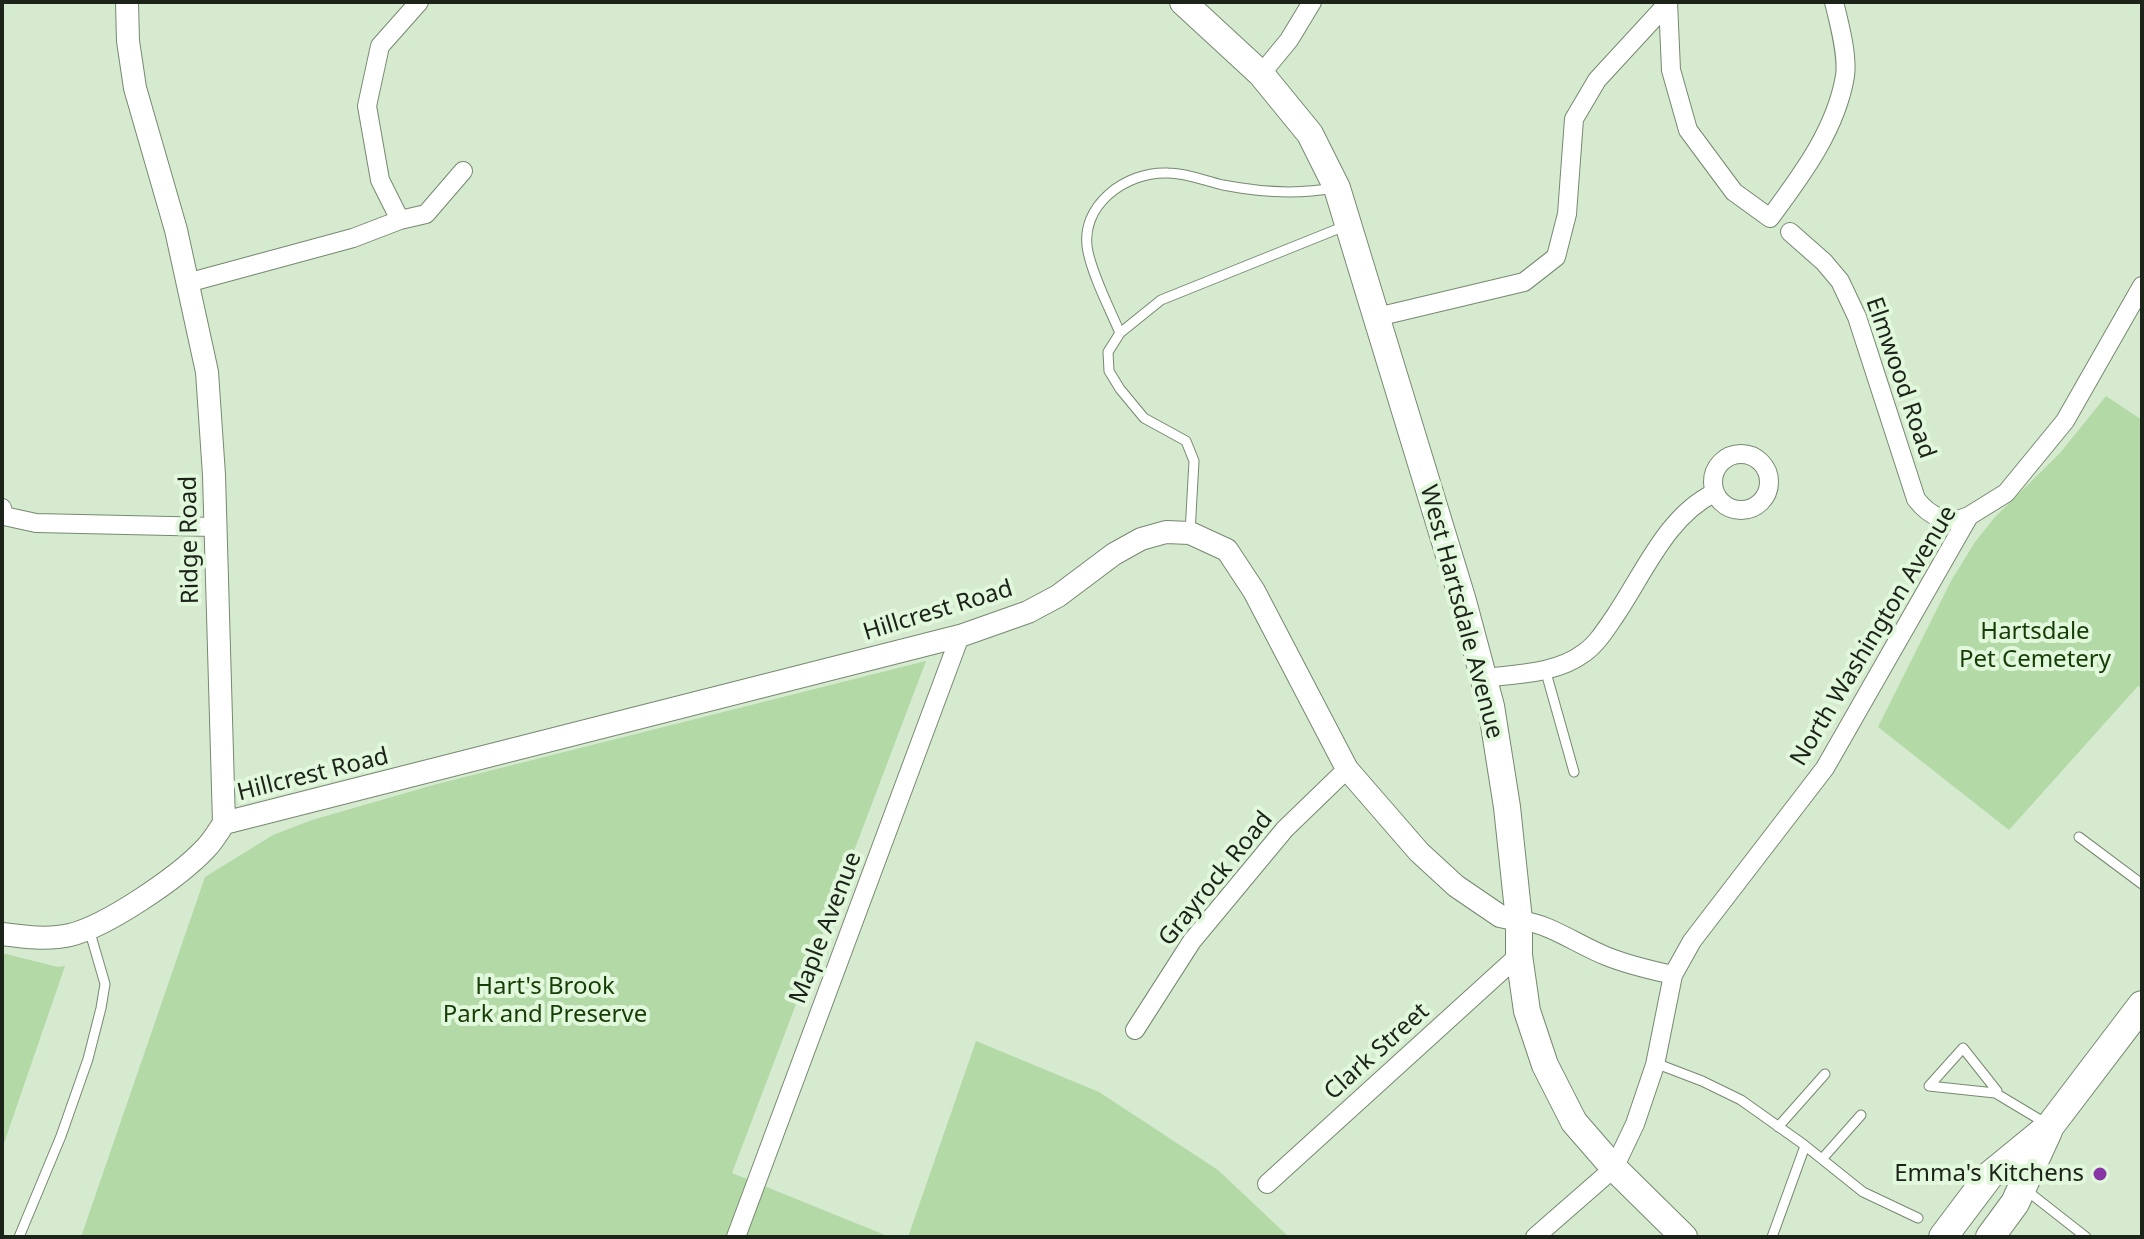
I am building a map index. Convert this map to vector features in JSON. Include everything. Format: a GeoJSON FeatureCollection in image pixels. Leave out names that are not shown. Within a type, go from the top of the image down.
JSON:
{"type":"FeatureCollection","features":[{"type":"Feature","properties":{"kind":"main road","name":"West Hartsdale Avenue"},"geometry":{"type":"LineString","coordinates":[[1183,2],[1261,74],[1310,134],[1337,188],[1491,706],[1507,807],[1519,920],[1519,955],[1527,1011],[1545,1065],[1574,1122],[1614,1168],[1684,1237]]}},
{"type":"Feature","properties":{"kind":"main road"},"geometry":{"type":"LineString","coordinates":[[1943,1237],[1989,1176],[2050,1126],[2142,1005]]}},
{"type":"Feature","properties":{"kind":"main road"},"geometry":{"type":"LineString","coordinates":[[1990,1237],[2023,1188],[2050,1126]]}},
{"type":"Feature","properties":{"kind":"street","name":"Ridge Road"},"geometry":{"type":"LineString","coordinates":[[127,2],[128,41],[135,88],[176,230],[207,372],[224,823]]}},
{"type":"Feature","properties":{"kind":"street"},"geometry":{"type":"LineString","coordinates":[[400,220],[380,180],[367,106],[380,46],[419,2]]}},
{"type":"Feature","properties":{"kind":"street"},"geometry":{"type":"LineString","coordinates":[[1261,74],[1289,40],[1312,2]]}},
{"type":"Feature","properties":{"kind":"street"},"geometry":{"type":"LineString","coordinates":[[1668,3],[1671,70],[1688,130],[1734,192],[1770,218],[1812,159],[1835,112],[1846,73],[1834,2]]}},
{"type":"Feature","properties":{"kind":"street"},"geometry":{"type":"LineString","coordinates":[[1377,317],[1524,282],[1556,257],[1567,214],[1574,119],[1597,80],[1668,3]]}},
{"type":"Feature","properties":{"kind":"street"},"geometry":{"type":"LineString","coordinates":[[187,283],[353,238],[400,220],[426,214],[463,171]]}},
{"type":"Feature","properties":{"kind":"street","name":"Elmwood Road"},"geometry":{"type":"LineString","coordinates":[[1790,232],[1840,281],[1857,317],[1916,499],[1924,510],[1940,520],[1962,520],[1969,516]]}},
{"type":"Feature","properties":{"kind":"street","name":"North Washington Avenue"},"geometry":{"type":"LineString","coordinates":[[1614,1168],[1635,1124],[1655,1063],[1673,975],[1692,941],[1825,768],[1969,516],[2006,493],[2065,421],[2142,286]]}},
{"type":"Feature","properties":{"kind":"street"},"geometry":{"type":"LineString","coordinates":[[1484,678],[1545,669],[1584,654],[1601,637],[1667,532],[1699,501],[1714,493]]}},
{"type":"Feature","properties":{"kind":"street"},"geometry":{"type":"LineString","coordinates":[[2,508],[4,516],[36,523],[215,527]]}},
{"type":"Feature","properties":{"kind":"street","name":"Hillcrest Road"},"geometry":{"type":"LineString","coordinates":[[224,823],[960,636],[1028,612],[1058,596],[1114,554],[1141,539],[1166,532],[1190,533],[1227,550],[1254,591],[1347,769],[1419,852],[1456,886],[1500,916],[1519,920]]}},
{"type":"Feature","properties":{"kind":"street","name":"Maple Avenue"},"geometry":{"type":"LineString","coordinates":[[736,1237],[960,636]]}},
{"type":"Feature","properties":{"kind":"street","name":"Grayrock Road"},"geometry":{"type":"LineString","coordinates":[[1135,1030],[1192,941],[1285,829],[1347,769]]}},
{"type":"Feature","properties":{"kind":"street"},"geometry":{"type":"LineString","coordinates":[[2,934],[47,938],[89,929],[136,902],[189,863],[206,848],[224,823]]}},
{"type":"Feature","properties":{"kind":"street"},"geometry":{"type":"LineString","coordinates":[[1519,920],[1539,922],[1618,960],[1673,975]]}},
{"type":"Feature","properties":{"kind":"street","name":"Clark Street"},"geometry":{"type":"LineString","coordinates":[[1267,1184],[1519,955]]}},
{"type":"Feature","properties":{"kind":"street"},"geometry":{"type":"LineString","coordinates":[[1535,1237],[1614,1168]]}},
{"type":"Feature","properties":{"kind":"lane"},"geometry":{"type":"LineString","coordinates":[[1120,333],[1088,252],[1087,229],[1096,208],[1112,191],[1129,180],[1169,173],[1262,191],[1312,192],[1337,188]]}},
{"type":"Feature","properties":{"kind":"lane"},"geometry":{"type":"LineString","coordinates":[[1190,533],[1194,461],[1186,441],[1144,418],[1109,371],[1108,352],[1120,333],[1161,300],[1348,225]]}},
{"type":"Feature","properties":{"kind":"lane"},"geometry":{"type":"LineString","coordinates":[[1545,669],[1574,772]]}},
{"type":"Feature","properties":{"kind":"lane"},"geometry":{"type":"LineString","coordinates":[[2079,837],[2142,884]]}},
{"type":"Feature","properties":{"kind":"lane"},"geometry":{"type":"LineString","coordinates":[[19,1237],[61,1136],[88,1059],[101,1008],[105,984],[89,929]]}},
{"type":"Feature","properties":{"kind":"lane"},"geometry":{"type":"LineString","coordinates":[[1997,1094],[1963,1048],[1929,1086],[1995,1093],[2050,1126]]}},
{"type":"Feature","properties":{"kind":"lane"},"geometry":{"type":"LineString","coordinates":[[1655,1063],[1741,1100],[1863,1192],[1918,1218]]}},
{"type":"Feature","properties":{"kind":"lane"},"geometry":{"type":"LineString","coordinates":[[1778,1127],[1825,1074]]}},
{"type":"Feature","properties":{"kind":"lane"},"geometry":{"type":"LineString","coordinates":[[1822,1159],[1861,1115]]}},
{"type":"Feature","properties":{"kind":"lane"},"geometry":{"type":"LineString","coordinates":[[1772,1237],[1805,1146]]}},
{"type":"Feature","properties":{"kind":"lane"},"geometry":{"type":"LineString","coordinates":[[2023,1188],[2086,1237]]}},
{"type":"Feature","properties":{"kind":"green space","name":"Hartsdale Pet Cemetery"},"geometry":{"type":"Polygon","coordinates":[[[2106,396],[2142,420],[2142,689],[2138,686],[2009,830],[1878,727],[1951,581],[1975,542],[1995,517],[2060,453],[2106,396]]]}},
{"type":"Feature","properties":{"kind":"green space","name":"Hart's Brook Park and Preserve"},"geometry":{"type":"Polygon","coordinates":[[[926,661],[732,1173],[890,1237],[81,1237],[205,877],[273,835],[312,820],[437,784],[926,661]]]}},
{"type":"Feature","properties":{"kind":"green space"},"geometry":{"type":"Polygon","coordinates":[[[2,953],[65,966],[2,1149],[2,953]]]}},
{"type":"Feature","properties":{"kind":"green space"},"geometry":{"type":"Polygon","coordinates":[[[976,1041],[1099,1092],[1218,1170],[1289,1237],[908,1237],[976,1041]]]}},
{"type":"Feature","properties":{"kind":"place","name":"Emma's Kitchens"},"geometry":{"type":"Point","coordinates":[2100,1174]}}]}
